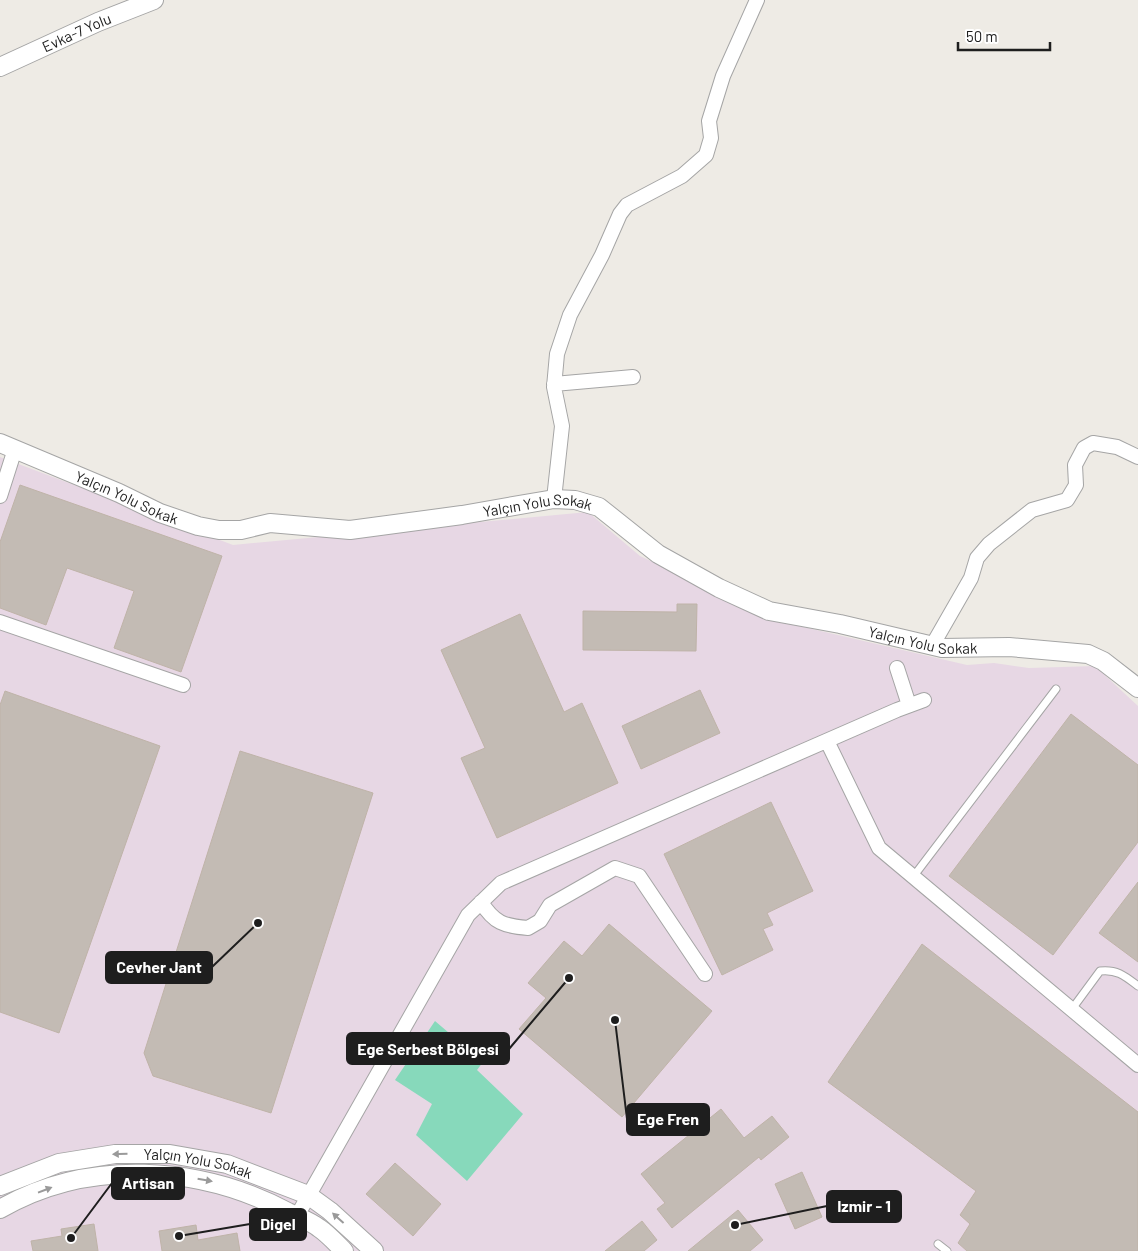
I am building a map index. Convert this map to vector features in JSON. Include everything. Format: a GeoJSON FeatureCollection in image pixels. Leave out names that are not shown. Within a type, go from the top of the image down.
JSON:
{"type":"FeatureCollection","features":[{"type":"Feature","properties":{"kind":"street","name":"Evka-7 Yolu"},"geometry":{"type":"LineString","coordinates":[[0,67],[98,22],[154,0]]}},
{"type":"Feature","properties":{"kind":"street"},"geometry":{"type":"LineString","coordinates":[[554,499],[562,426],[554,384],[558,354],[570,316],[602,255],[620,214],[627,205],[682,176],[706,156],[711,138],[709,122],[723,76],[758,0]]}},
{"type":"Feature","properties":{"kind":"street"},"geometry":{"type":"LineString","coordinates":[[554,384],[633,377]]}},
{"type":"Feature","properties":{"kind":"street"},"geometry":{"type":"LineString","coordinates":[[932,646],[971,578],[977,558],[989,544],[1032,510],[1066,500],[1076,485],[1075,465],[1084,448],[1093,443],[1118,447],[1138,457]]}},
{"type":"Feature","properties":{"kind":"street"},"geometry":{"type":"LineString","coordinates":[[0,496],[8,446]]}},
{"type":"Feature","properties":{"kind":"street","name":"Yalçın Yolu Sokak"},"geometry":{"type":"LineString","coordinates":[[8,446],[160,513],[198,526],[219,530],[241,530],[270,523],[350,530],[470,514],[554,499],[575,500],[599,507],[658,554],[719,588],[769,611],[942,648],[1009,647],[1088,654],[1103,661],[1138,688]]}},
{"type":"Feature","properties":{"kind":"street"},"geometry":{"type":"LineString","coordinates":[[0,622],[183,685]]}},
{"type":"Feature","properties":{"kind":"street"},"geometry":{"type":"LineString","coordinates":[[897,668],[909,705]]}},
{"type":"Feature","properties":{"kind":"street"},"geometry":{"type":"LineString","coordinates":[[297,1216],[468,915],[501,883],[924,700]]}},
{"type":"Feature","properties":{"kind":"street"},"geometry":{"type":"LineString","coordinates":[[827,741],[879,848],[1138,1065]]}},
{"type":"Feature","properties":{"kind":"street"},"geometry":{"type":"LineString","coordinates":[[481,902],[490,916],[501,923],[528,928],[540,921],[550,906],[615,868],[639,876],[705,974]]}},
{"type":"Feature","properties":{"kind":"street","name":"Yalçın Yolu Sokak"},"geometry":{"type":"LineString","coordinates":[[0,1186],[59,1163],[115,1154],[170,1154],[227,1164],[308,1195],[330,1211],[374,1251]]}},
{"type":"Feature","properties":{"kind":"street","name":"Yalçın Yolu Sokak"},"geometry":{"type":"LineString","coordinates":[[0,1209],[64,1183],[116,1174],[168,1174],[222,1183],[273,1203],[318,1228],[344,1251]]}},
{"type":"Feature","properties":{"kind":"lane"},"geometry":{"type":"LineString","coordinates":[[914,877],[1056,689]]}},
{"type":"Feature","properties":{"kind":"lane"},"geometry":{"type":"LineString","coordinates":[[1072,1009],[1100,971],[1111,970],[1121,973],[1138,986]]}},
{"type":"Feature","properties":{"kind":"lane"},"geometry":{"type":"LineString","coordinates":[[938,1244],[947,1251]]}},
{"type":"Feature","properties":{"kind":"shaded area"},"geometry":{"type":"Polygon","coordinates":[[[0,457],[233,545],[588,512],[640,556],[782,622],[967,665],[994,663],[1029,668],[1095,666],[1138,706],[1138,1251],[0,1251],[0,457]]]}},
{"type":"Feature","properties":{"kind":"green space"},"geometry":{"type":"Polygon","coordinates":[[[435,1021],[483,1062],[477,1070],[523,1114],[467,1181],[416,1135],[432,1104],[395,1080],[435,1021]]]}},
{"type":"Feature","properties":{"kind":"building"},"geometry":{"type":"Polygon","coordinates":[[[20,485],[222,556],[181,672],[114,648],[134,591],[67,568],[46,625],[0,608],[0,542],[20,485]]]}},
{"type":"Feature","properties":{"kind":"building"},"geometry":{"type":"Polygon","coordinates":[[[677,604],[697,604],[696,651],[583,650],[583,611],[677,612],[677,604]]]}},
{"type":"Feature","properties":{"kind":"building"},"geometry":{"type":"Polygon","coordinates":[[[520,614],[564,712],[582,703],[618,783],[497,838],[461,758],[485,748],[441,650],[520,614]]]}},
{"type":"Feature","properties":{"kind":"building"},"geometry":{"type":"Polygon","coordinates":[[[700,690],[720,733],[641,769],[622,726],[700,690]]]}},
{"type":"Feature","properties":{"kind":"building"},"geometry":{"type":"Polygon","coordinates":[[[5,691],[160,746],[59,1033],[0,1012],[0,705],[5,691]]]}},
{"type":"Feature","properties":{"kind":"building"},"geometry":{"type":"Polygon","coordinates":[[[1071,714],[1138,765],[1138,842],[1053,955],[949,876],[1071,714]]]}},
{"type":"Feature","properties":{"kind":"building"},"geometry":{"type":"Polygon","coordinates":[[[240,751],[373,793],[271,1113],[153,1076],[144,1053],[240,751]]]}},
{"type":"Feature","properties":{"kind":"building"},"geometry":{"type":"Polygon","coordinates":[[[771,802],[813,891],[767,913],[773,925],[763,929],[773,950],[722,975],[664,854],[771,802]]]}},
{"type":"Feature","properties":{"kind":"building"},"geometry":{"type":"Polygon","coordinates":[[[1138,882],[1138,962],[1099,933],[1138,882]]]}},
{"type":"Feature","properties":{"kind":"building"},"geometry":{"type":"Polygon","coordinates":[[[609,924],[712,1011],[622,1117],[519,1029],[546,998],[528,983],[564,941],[582,956],[609,924]]]}},
{"type":"Feature","properties":{"kind":"building"},"geometry":{"type":"Polygon","coordinates":[[[922,944],[1138,1112],[1138,1251],[967,1251],[958,1243],[970,1224],[960,1215],[976,1191],[828,1082],[922,944]]]}},
{"type":"Feature","properties":{"kind":"building"},"geometry":{"type":"Polygon","coordinates":[[[721,1109],[744,1138],[772,1116],[789,1137],[761,1160],[759,1157],[672,1228],[657,1209],[665,1203],[641,1174],[721,1109]]]}},
{"type":"Feature","properties":{"kind":"building"},"geometry":{"type":"Polygon","coordinates":[[[395,1163],[441,1204],[413,1236],[366,1194],[395,1163]]]}},
{"type":"Feature","properties":{"kind":"building"},"geometry":{"type":"Polygon","coordinates":[[[802,1172],[822,1217],[795,1229],[775,1184],[802,1172]]]}},
{"type":"Feature","properties":{"kind":"building"},"geometry":{"type":"Polygon","coordinates":[[[738,1210],[763,1240],[750,1251],[688,1251],[738,1210]]]}},
{"type":"Feature","properties":{"kind":"building"},"geometry":{"type":"Polygon","coordinates":[[[642,1221],[657,1240],[644,1251],[605,1251],[642,1221]]]}},
{"type":"Feature","properties":{"kind":"building"},"geometry":{"type":"Polygon","coordinates":[[[94,1224],[98,1251],[33,1251],[31,1241],[62,1236],[61,1229],[94,1224]]]}},
{"type":"Feature","properties":{"kind":"building"},"geometry":{"type":"Polygon","coordinates":[[[196,1225],[198,1240],[237,1233],[240,1251],[162,1251],[159,1231],[196,1225]]]}},
{"type":"Feature","properties":{"kind":"place","name":"Cevher Jant"},"geometry":{"type":"Point","coordinates":[258,923]}},
{"type":"Feature","properties":{"kind":"place","name":"Ege Serbest Bölgesi"},"geometry":{"type":"Point","coordinates":[569,978]}},
{"type":"Feature","properties":{"kind":"place","name":"Ege Fren"},"geometry":{"type":"Point","coordinates":[615,1020]}},
{"type":"Feature","properties":{"kind":"place","name":"Izmir - 1"},"geometry":{"type":"Point","coordinates":[735,1225]}},
{"type":"Feature","properties":{"kind":"place","name":"Digel"},"geometry":{"type":"Point","coordinates":[179,1236]}},
{"type":"Feature","properties":{"kind":"place","name":"Artisan"},"geometry":{"type":"Point","coordinates":[71,1238]}}]}
